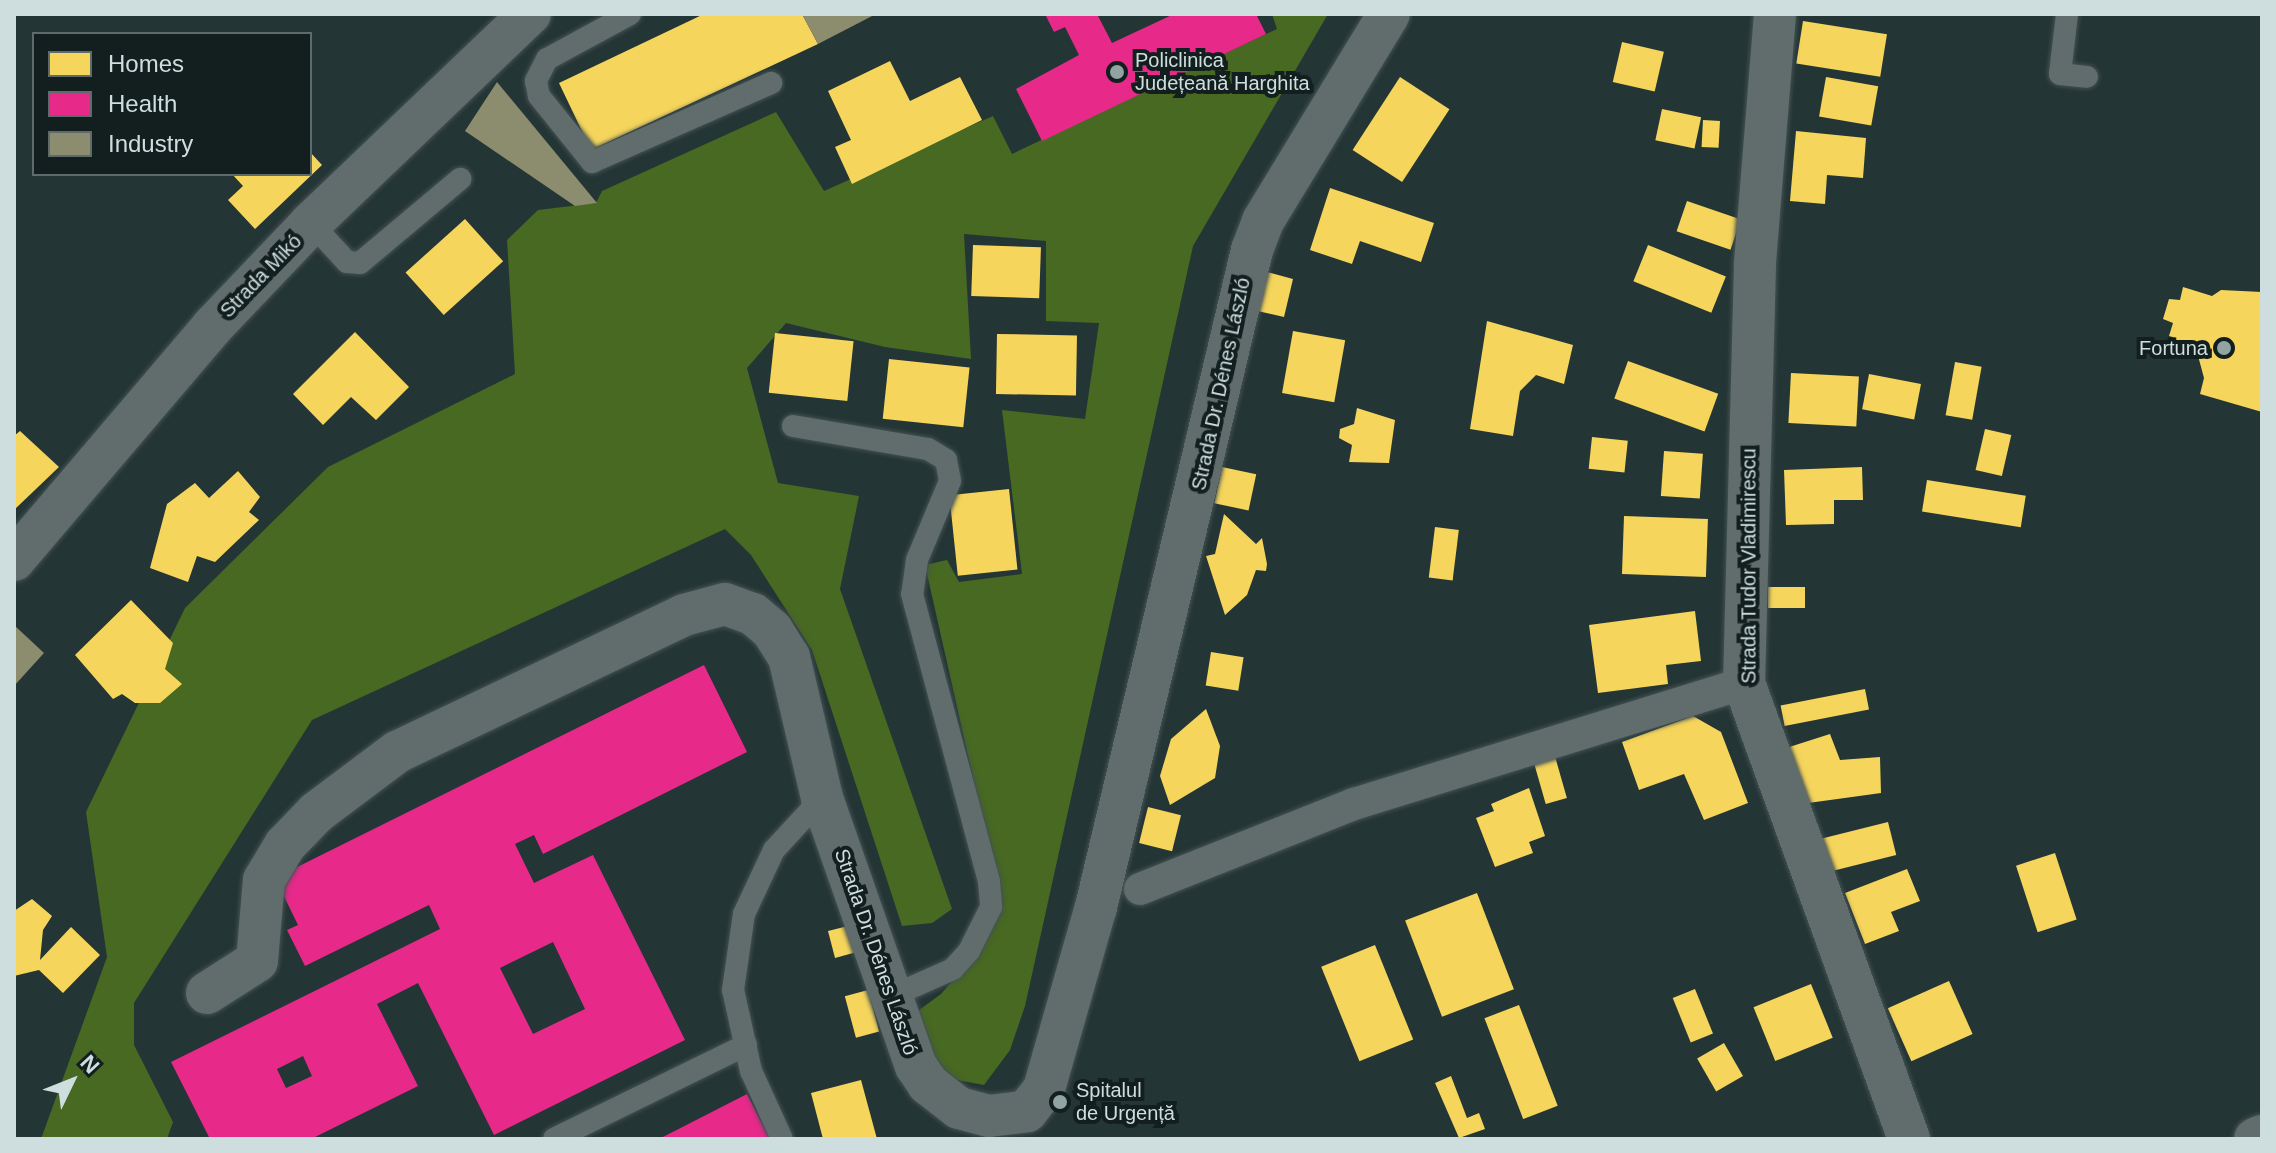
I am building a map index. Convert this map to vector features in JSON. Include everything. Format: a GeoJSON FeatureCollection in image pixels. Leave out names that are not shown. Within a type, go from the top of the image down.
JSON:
{"type":"FeatureCollection","features":[{"type":"Feature","properties":{"kind":"street","name":"Strada Mikó"},"geometry":{"type":"LineString","coordinates":[[14,560],[129,419],[311,223],[530,14]]}},
{"type":"Feature","properties":{"kind":"street","name":"Strada Dr. Dénes László"},"geometry":{"type":"LineString","coordinates":[[207,993],[257,961],[264,880],[285,845],[317,812],[397,752],[684,615],[725,604],[753,614],[772,630],[789,657],[822,798],[892,996],[906,1048],[942,1098],[974,1112],[1021,1115],[1039,1098],[1096,907],[1252,250],[1263,221],[1389,14]]}},
{"type":"Feature","properties":{"kind":"street","name":"Strada Tudor Vladimirescu"},"geometry":{"type":"LineString","coordinates":[[1775,14],[1755,265],[1744,683],[1909,1139]]}},
{"type":"Feature","properties":{"kind":"street"},"geometry":{"type":"LineString","coordinates":[[1140,889],[1354,804],[1744,683]]}},
{"type":"Feature","properties":{"kind":"street"},"geometry":{"type":"LineString","coordinates":[[2255,1139],[2262,1136]]}},
{"type":"Feature","properties":{"kind":"lane"},"geometry":{"type":"LineString","coordinates":[[630,14],[547,59],[536,81],[539,96],[592,162],[771,83]]}},
{"type":"Feature","properties":{"kind":"lane"},"geometry":{"type":"LineString","coordinates":[[2067,14],[2060,74],[2087,77]]}},
{"type":"Feature","properties":{"kind":"lane"},"geometry":{"type":"LineString","coordinates":[[311,223],[347,262],[360,263],[460,179]]}},
{"type":"Feature","properties":{"kind":"lane"},"geometry":{"type":"LineString","coordinates":[[793,426],[928,449],[946,460],[950,481],[917,560],[912,594],[989,882],[991,907],[969,951],[953,969],[892,996]]}},
{"type":"Feature","properties":{"kind":"lane"},"geometry":{"type":"LineString","coordinates":[[782,1139],[751,1071],[733,990],[744,914],[774,850],[822,798]]}},
{"type":"Feature","properties":{"kind":"lane"},"geometry":{"type":"LineString","coordinates":[[554,1139],[746,1045]]}},
{"type":"Feature","properties":{"kind":"green space"},"geometry":{"type":"Polygon","coordinates":[[[1272,14],[1328,14],[1193,246],[1025,1006],[1010,1050],[984,1085],[946,1078],[911,1016],[941,994],[966,965],[995,875],[925,565],[947,560],[959,582],[1022,574],[1002,410],[1085,419],[1099,323],[1046,321],[1046,241],[964,234],[971,359],[885,347],[786,323],[747,368],[778,483],[859,496],[840,589],[952,909],[932,923],[902,926],[812,650],[751,555],[725,529],[312,720],[134,1003],[134,1045],[173,1122],[167,1139],[41,1139],[107,957],[86,812],[185,608],[328,467],[515,374],[507,240],[538,210],[596,203],[602,191],[776,112],[824,191],[993,116],[1012,154],[1277,29],[1272,14]]]}},
{"type":"Feature","properties":{"kind":"building: Homes"},"geometry":{"type":"Polygon","coordinates":[[[704,14],[802,14],[818,44],[591,150],[559,83],[704,14]]]}},
{"type":"Feature","properties":{"kind":"building: Homes"},"geometry":{"type":"Polygon","coordinates":[[[1803,21],[1887,34],[1880,77],[1796,63],[1803,21]]]}},
{"type":"Feature","properties":{"kind":"building: Homes"},"geometry":{"type":"Polygon","coordinates":[[[1622,42],[1664,52],[1655,92],[1613,82],[1622,42]]]}},
{"type":"Feature","properties":{"kind":"building: Homes"},"geometry":{"type":"Polygon","coordinates":[[[890,61],[910,101],[960,77],[982,120],[852,184],[835,147],[851,140],[828,91],[890,61]]]}},
{"type":"Feature","properties":{"kind":"building: Homes"},"geometry":{"type":"Polygon","coordinates":[[[1400,77],[1449,109],[1402,182],[1353,150],[1400,77]]]}},
{"type":"Feature","properties":{"kind":"building: Homes"},"geometry":{"type":"Polygon","coordinates":[[[1826,77],[1878,86],[1871,126],[1819,116],[1826,77]]]}},
{"type":"Feature","properties":{"kind":"building: Homes"},"geometry":{"type":"Polygon","coordinates":[[[1662,109],[1701,117],[1694,149],[1655,140],[1662,109]]]}},
{"type":"Feature","properties":{"kind":"building: Homes"},"geometry":{"type":"Polygon","coordinates":[[[1703,120],[1720,121],[1719,148],[1702,147],[1703,120]]]}},
{"type":"Feature","properties":{"kind":"building: Homes"},"geometry":{"type":"Polygon","coordinates":[[[1796,131],[1866,138],[1863,178],[1827,175],[1825,204],[1790,201],[1796,131]]]}},
{"type":"Feature","properties":{"kind":"building: Homes"},"geometry":{"type":"Polygon","coordinates":[[[312,154],[322,165],[312,175],[312,154]]]}},
{"type":"Feature","properties":{"kind":"building: Homes"},"geometry":{"type":"Polygon","coordinates":[[[234,176],[310,176],[255,229],[228,200],[243,186],[234,176]]]}},
{"type":"Feature","properties":{"kind":"building: Homes"},"geometry":{"type":"Polygon","coordinates":[[[1330,188],[1434,223],[1421,262],[1360,241],[1352,264],[1310,250],[1330,188]]]}},
{"type":"Feature","properties":{"kind":"building: Homes"},"geometry":{"type":"Polygon","coordinates":[[[1687,201],[1741,220],[1730,250],[1677,231],[1687,201]]]}},
{"type":"Feature","properties":{"kind":"building: Homes"},"geometry":{"type":"Polygon","coordinates":[[[465,219],[503,261],[444,315],[406,273],[465,219]]]}},
{"type":"Feature","properties":{"kind":"building: Homes"},"geometry":{"type":"Polygon","coordinates":[[[973,245],[1041,247],[1039,298],[971,296],[973,245]]]}},
{"type":"Feature","properties":{"kind":"building: Homes"},"geometry":{"type":"Polygon","coordinates":[[[1648,245],[1726,276],[1711,313],[1633,281],[1648,245]]]}},
{"type":"Feature","properties":{"kind":"building: Homes"},"geometry":{"type":"Polygon","coordinates":[[[1267,272],[1293,279],[1284,317],[1253,310],[1267,272]]]}},
{"type":"Feature","properties":{"kind":"building: Homes","name":"Fortuna"},"geometry":{"type":"Polygon","coordinates":[[[2183,287],[2212,296],[2221,290],[2262,292],[2262,412],[2200,394],[2204,378],[2197,352],[2174,345],[2176,338],[2169,336],[2173,323],[2163,319],[2169,299],[2180,300],[2183,287]]]}},
{"type":"Feature","properties":{"kind":"building: Homes"},"geometry":{"type":"Polygon","coordinates":[[[1487,321],[1573,345],[1564,384],[1536,375],[1520,391],[1513,436],[1470,429],[1487,321]]]}},
{"type":"Feature","properties":{"kind":"building: Homes"},"geometry":{"type":"Polygon","coordinates":[[[1293,331],[1345,340],[1334,402],[1282,393],[1293,331]]]}},
{"type":"Feature","properties":{"kind":"building: Homes"},"geometry":{"type":"Polygon","coordinates":[[[355,332],[409,387],[376,420],[351,397],[323,425],[293,394],[355,332]]]}},
{"type":"Feature","properties":{"kind":"building: Homes"},"geometry":{"type":"Polygon","coordinates":[[[775,333],[854,341],[847,401],[769,393],[775,333]]]}},
{"type":"Feature","properties":{"kind":"building: Homes"},"geometry":{"type":"Polygon","coordinates":[[[997,334],[1077,335],[1076,395],[996,394],[997,334]]]}},
{"type":"Feature","properties":{"kind":"building: Homes"},"geometry":{"type":"Polygon","coordinates":[[[889,359],[970,367],[963,427],[883,419],[889,359]]]}},
{"type":"Feature","properties":{"kind":"building: Homes"},"geometry":{"type":"Polygon","coordinates":[[[1628,361],[1718,394],[1705,431],[1614,399],[1628,361]]]}},
{"type":"Feature","properties":{"kind":"building: Homes"},"geometry":{"type":"Polygon","coordinates":[[[1955,362],[1982,367],[1972,420],[1946,415],[1955,362]]]}},
{"type":"Feature","properties":{"kind":"building: Homes"},"geometry":{"type":"Polygon","coordinates":[[[1791,373],[1859,377],[1856,426],[1788,423],[1791,373]]]}},
{"type":"Feature","properties":{"kind":"building: Homes"},"geometry":{"type":"Polygon","coordinates":[[[1869,374],[1921,384],[1914,419],[1862,409],[1869,374]]]}},
{"type":"Feature","properties":{"kind":"building: Homes"},"geometry":{"type":"Polygon","coordinates":[[[1357,408],[1395,420],[1389,463],[1349,462],[1352,445],[1339,438],[1340,429],[1354,424],[1357,408]]]}},
{"type":"Feature","properties":{"kind":"building: Homes"},"geometry":{"type":"Polygon","coordinates":[[[1985,429],[2011,435],[2002,476],[1976,470],[1985,429]]]}},
{"type":"Feature","properties":{"kind":"building: Homes"},"geometry":{"type":"Polygon","coordinates":[[[20,431],[59,467],[14,510],[14,436],[20,431]]]}},
{"type":"Feature","properties":{"kind":"building: Homes"},"geometry":{"type":"Polygon","coordinates":[[[1592,437],[1628,441],[1624,473],[1589,469],[1592,437]]]}},
{"type":"Feature","properties":{"kind":"building: Homes"},"geometry":{"type":"Polygon","coordinates":[[[1664,451],[1703,454],[1700,499],[1661,496],[1664,451]]]}},
{"type":"Feature","properties":{"kind":"building: Homes"},"geometry":{"type":"Polygon","coordinates":[[[1222,467],[1256,474],[1249,510],[1214,503],[1222,467]]]}},
{"type":"Feature","properties":{"kind":"building: Homes"},"geometry":{"type":"Polygon","coordinates":[[[1862,467],[1863,500],[1834,500],[1834,524],[1786,525],[1784,470],[1862,467]]]}},
{"type":"Feature","properties":{"kind":"building: Homes"},"geometry":{"type":"Polygon","coordinates":[[[238,471],[260,497],[249,512],[259,520],[215,562],[197,556],[188,582],[150,568],[167,504],[195,483],[209,498],[238,471]]]}},
{"type":"Feature","properties":{"kind":"building: Homes"},"geometry":{"type":"Polygon","coordinates":[[[1927,480],[2026,496],[2021,527],[1922,512],[1927,480]]]}},
{"type":"Feature","properties":{"kind":"building: Homes"},"geometry":{"type":"Polygon","coordinates":[[[1009,489],[1017,570],[958,576],[949,495],[1009,489]]]}},
{"type":"Feature","properties":{"kind":"building: Homes"},"geometry":{"type":"Polygon","coordinates":[[[1224,514],[1256,544],[1262,538],[1267,564],[1266,571],[1256,570],[1247,595],[1225,615],[1206,556],[1215,554],[1224,514]]]}},
{"type":"Feature","properties":{"kind":"building: Homes"},"geometry":{"type":"Polygon","coordinates":[[[1624,516],[1708,519],[1706,577],[1622,574],[1624,516]]]}},
{"type":"Feature","properties":{"kind":"building: Homes"},"geometry":{"type":"Polygon","coordinates":[[[1435,527],[1459,530],[1453,581],[1429,578],[1435,527]]]}},
{"type":"Feature","properties":{"kind":"building: Homes"},"geometry":{"type":"Polygon","coordinates":[[[1768,587],[1805,587],[1805,608],[1768,608],[1768,587]]]}},
{"type":"Feature","properties":{"kind":"building: Homes"},"geometry":{"type":"Polygon","coordinates":[[[131,600],[173,643],[165,669],[182,684],[160,703],[135,703],[122,694],[113,699],[75,655],[131,600]]]}},
{"type":"Feature","properties":{"kind":"building: Homes"},"geometry":{"type":"Polygon","coordinates":[[[1695,611],[1701,661],[1666,665],[1668,684],[1598,693],[1589,625],[1695,611]]]}},
{"type":"Feature","properties":{"kind":"building: Homes"},"geometry":{"type":"Polygon","coordinates":[[[1211,652],[1244,657],[1238,691],[1206,686],[1211,652]]]}},
{"type":"Feature","properties":{"kind":"building: Homes"},"geometry":{"type":"Polygon","coordinates":[[[1865,689],[1869,710],[1785,726],[1781,705],[1865,689]]]}},
{"type":"Feature","properties":{"kind":"building: Homes"},"geometry":{"type":"Polygon","coordinates":[[[1206,709],[1220,746],[1215,778],[1170,805],[1160,776],[1171,739],[1206,709]]]}},
{"type":"Feature","properties":{"kind":"building: Homes"},"geometry":{"type":"Polygon","coordinates":[[[1693,716],[1721,732],[1748,803],[1704,820],[1684,774],[1639,790],[1622,742],[1693,716]]]}},
{"type":"Feature","properties":{"kind":"building: Homes"},"geometry":{"type":"Polygon","coordinates":[[[1830,734],[1840,760],[1880,757],[1881,793],[1801,804],[1783,749],[1830,734]]]}},
{"type":"Feature","properties":{"kind":"building: Homes"},"geometry":{"type":"Polygon","coordinates":[[[1552,746],[1567,798],[1546,804],[1531,752],[1552,746]]]}},
{"type":"Feature","properties":{"kind":"building: Homes"},"geometry":{"type":"Polygon","coordinates":[[[1529,788],[1545,836],[1529,842],[1533,853],[1495,867],[1476,818],[1494,811],[1491,804],[1529,788]]]}},
{"type":"Feature","properties":{"kind":"building: Homes"},"geometry":{"type":"Polygon","coordinates":[[[1148,807],[1181,815],[1172,851],[1139,843],[1148,807]]]}},
{"type":"Feature","properties":{"kind":"building: Homes"},"geometry":{"type":"Polygon","coordinates":[[[1888,822],[1896,855],[1830,871],[1822,838],[1888,822]]]}},
{"type":"Feature","properties":{"kind":"building: Homes"},"geometry":{"type":"Polygon","coordinates":[[[2055,853],[2077,920],[2038,932],[2016,866],[2055,853]]]}},
{"type":"Feature","properties":{"kind":"building: Homes"},"geometry":{"type":"Polygon","coordinates":[[[1907,869],[1920,901],[1891,912],[1899,931],[1865,944],[1845,893],[1907,869]]]}},
{"type":"Feature","properties":{"kind":"building: Homes"},"geometry":{"type":"Polygon","coordinates":[[[1477,893],[1514,989],[1442,1017],[1405,921],[1477,893]]]}},
{"type":"Feature","properties":{"kind":"building: Homes"},"geometry":{"type":"Polygon","coordinates":[[[32,899],[52,916],[43,930],[40,960],[71,927],[100,955],[63,993],[39,970],[14,976],[14,911],[32,899]]]}},
{"type":"Feature","properties":{"kind":"building: Homes"},"geometry":{"type":"Polygon","coordinates":[[[852,925],[864,950],[835,958],[828,931],[852,925]]]}},
{"type":"Feature","properties":{"kind":"building: Homes"},"geometry":{"type":"Polygon","coordinates":[[[1375,945],[1413,1040],[1359,1061],[1321,967],[1375,945]]]}},
{"type":"Feature","properties":{"kind":"building: Homes"},"geometry":{"type":"Polygon","coordinates":[[[1949,981],[1973,1034],[1911,1061],[1888,1008],[1949,981]]]}},
{"type":"Feature","properties":{"kind":"building: Homes"},"geometry":{"type":"Polygon","coordinates":[[[1811,984],[1833,1038],[1775,1061],[1754,1007],[1811,984]]]}},
{"type":"Feature","properties":{"kind":"building: Homes"},"geometry":{"type":"Polygon","coordinates":[[[1695,989],[1713,1034],[1691,1042],[1673,998],[1695,989]]]}},
{"type":"Feature","properties":{"kind":"building: Homes"},"geometry":{"type":"Polygon","coordinates":[[[868,990],[879,1032],[856,1038],[845,996],[868,990]]]}},
{"type":"Feature","properties":{"kind":"building: Homes"},"geometry":{"type":"Polygon","coordinates":[[[1519,1005],[1558,1106],[1523,1119],[1484,1018],[1519,1005]]]}},
{"type":"Feature","properties":{"kind":"building: Homes"},"geometry":{"type":"Polygon","coordinates":[[[1724,1043],[1743,1076],[1716,1091],[1697,1058],[1724,1043]]]}},
{"type":"Feature","properties":{"kind":"building: Homes"},"geometry":{"type":"Polygon","coordinates":[[[1451,1076],[1467,1118],[1479,1113],[1485,1129],[1459,1138],[1435,1083],[1451,1076]]]}},
{"type":"Feature","properties":{"kind":"building: Homes"},"geometry":{"type":"Polygon","coordinates":[[[861,1080],[877,1139],[823,1139],[811,1093],[861,1080]]]}},
{"type":"Feature","properties":{"kind":"building: Health","name":"Policlinica Județeană Harghita"},"geometry":{"type":"Polygon","coordinates":[[[1045,14],[1097,14],[1112,43],[1174,14],[1256,14],[1266,34],[1042,141],[1016,89],[1079,55],[1065,27],[1054,32],[1045,14]]]}},
{"type":"Feature","properties":{"kind":"building: Health"},"geometry":{"type":"Polygon","coordinates":[[[704,665],[747,752],[543,854],[534,835],[515,844],[534,883],[593,855],[685,1040],[494,1135],[418,983],[377,1004],[418,1086],[311,1139],[210,1139],[171,1062],[440,929],[429,905],[305,966],[287,930],[298,925],[275,878],[704,665]],[[553,942],[500,968],[533,1034],[585,1009],[553,942]],[[303,1056],[277,1069],[286,1088],[312,1076],[303,1056]]]}},
{"type":"Feature","properties":{"kind":"building: Health"},"geometry":{"type":"Polygon","coordinates":[[[747,1094],[770,1139],[659,1139],[747,1094]]]}},
{"type":"Feature","properties":{"kind":"building: Industry"},"geometry":{"type":"Polygon","coordinates":[[[802,14],[876,14],[818,44],[802,14]]]}},
{"type":"Feature","properties":{"kind":"building: Industry"},"geometry":{"type":"Polygon","coordinates":[[[497,82],[597,203],[575,206],[465,131],[497,82]]]}},
{"type":"Feature","properties":{"kind":"building: Industry"},"geometry":{"type":"Polygon","coordinates":[[[14,625],[44,653],[14,686],[14,625]]]}},
{"type":"Feature","properties":{"kind":"place","name":"Policlinica Județeană Harghita"},"geometry":{"type":"Point","coordinates":[1117,72]}},
{"type":"Feature","properties":{"kind":"place","name":"Fortuna"},"geometry":{"type":"Point","coordinates":[2224,348]}},
{"type":"Feature","properties":{"kind":"place","name":"Spitalul de Urgență"},"geometry":{"type":"Point","coordinates":[1060,1102]}}]}
